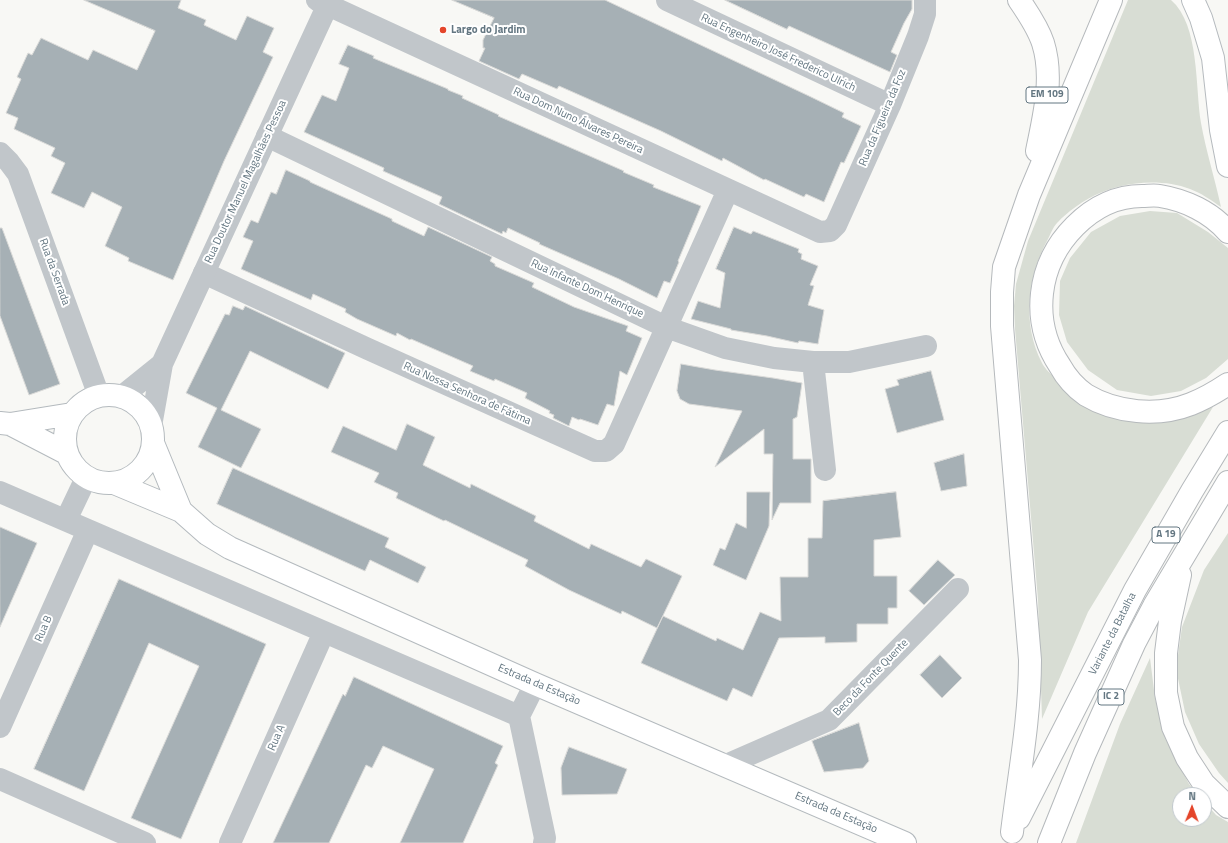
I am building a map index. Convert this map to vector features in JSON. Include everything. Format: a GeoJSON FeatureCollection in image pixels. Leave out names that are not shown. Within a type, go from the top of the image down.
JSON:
{"type":"FeatureCollection","features":[{"type":"Feature","properties":{"kind":"main road","name":"EM 109"},"geometry":{"type":"LineString","coordinates":[[1019,0],[1035,26],[1043,43],[1048,66],[1048,87],[1045,114],[1029,195]]}},
{"type":"Feature","properties":{"kind":"main road"},"geometry":{"type":"LineString","coordinates":[[1010,838],[1027,719],[1030,690],[1030,660],[1003,334],[1002,292],[1004,267],[1029,195],[1111,0]]}},
{"type":"Feature","properties":{"kind":"main road"},"geometry":{"type":"LineString","coordinates":[[1192,0],[1205,31],[1213,58],[1221,130],[1228,166]]}},
{"type":"Feature","properties":{"kind":"main road"},"geometry":{"type":"LineString","coordinates":[[1228,232],[1206,213],[1184,202],[1159,196],[1132,196],[1104,203],[1081,220],[1064,236],[1051,259],[1042,284],[1041,305],[1044,333],[1053,356],[1066,377],[1086,394],[1108,406],[1136,412],[1163,411],[1190,405],[1228,384]]}},
{"type":"Feature","properties":{"kind":"main road","name":"Estrada da Estação"},"geometry":{"type":"LineString","coordinates":[[66,453],[64,440],[66,426],[72,414],[83,404],[92,398],[99,396],[112,395],[129,400],[146,415],[181,511]]}},
{"type":"Feature","properties":{"kind":"main road"},"geometry":{"type":"LineString","coordinates":[[5,424],[72,414]]}},
{"type":"Feature","properties":{"kind":"main road"},"geometry":{"type":"LineString","coordinates":[[5,424],[66,453],[71,463],[86,478]]}},
{"type":"Feature","properties":{"kind":"main road","name":"Variante da Batalha"},"geometry":{"type":"LineString","coordinates":[[1010,838],[1136,590],[1188,497],[1228,432]]}},
{"type":"Feature","properties":{"kind":"main road","name":"Estrada da Estação"},"geometry":{"type":"LineString","coordinates":[[86,478],[101,483],[114,483],[128,479],[141,470],[149,458],[152,434]]}},
{"type":"Feature","properties":{"kind":"main road","name":"IC 2"},"geometry":{"type":"LineString","coordinates":[[1049,843],[1086,753],[1134,644],[1154,606],[1228,482]]}},
{"type":"Feature","properties":{"kind":"main road","name":"Estrada da Estação"},"geometry":{"type":"LineString","coordinates":[[114,483],[181,511],[208,534],[230,548],[535,684],[906,843]]}},
{"type":"Feature","properties":{"kind":"main road"},"geometry":{"type":"LineString","coordinates":[[1184,557],[1170,621],[1166,653],[1166,693],[1173,727],[1187,758],[1204,784],[1228,807]]}},
{"type":"Feature","properties":{"kind":"street","name":"Rua Engenheiro José Frederico Ulrich"},"geometry":{"type":"LineString","coordinates":[[667,0],[890,105]]}},
{"type":"Feature","properties":{"kind":"street","name":"Rua da Figueira da Foz"},"geometry":{"type":"LineString","coordinates":[[830,231],[836,225],[890,105],[918,36],[925,14],[925,0]]}},
{"type":"Feature","properties":{"kind":"street","name":"Rua Doutor Manuel Magalhães Pessoa"},"geometry":{"type":"LineString","coordinates":[[152,434],[162,364],[267,136],[325,2]]}},
{"type":"Feature","properties":{"kind":"street","name":"Rua Dom Nuno Álvares Pereira"},"geometry":{"type":"LineString","coordinates":[[325,2],[820,232],[830,231]]}},
{"type":"Feature","properties":{"kind":"street","name":"Rua Infante Dom Henrique"},"geometry":{"type":"LineString","coordinates":[[267,136],[666,327],[726,348],[774,358],[813,362],[849,362],[926,346]]}},
{"type":"Feature","properties":{"kind":"street","name":"Rua da Serrada"},"geometry":{"type":"LineString","coordinates":[[0,153],[18,174],[99,396]]}},
{"type":"Feature","properties":{"kind":"street","name":"Rua Nossa Senhora de Fátima"},"geometry":{"type":"LineString","coordinates":[[204,273],[368,349],[595,451],[606,451],[614,444],[728,190]]}},
{"type":"Feature","properties":{"kind":"street"},"geometry":{"type":"LineString","coordinates":[[813,362],[825,470]]}},
{"type":"Feature","properties":{"kind":"street","name":"Rua Doutor Manuel Magalhães Pessoa"},"geometry":{"type":"LineString","coordinates":[[121,397],[162,364]]}},
{"type":"Feature","properties":{"kind":"street"},"geometry":{"type":"LineString","coordinates":[[66,520],[86,478]]}},
{"type":"Feature","properties":{"kind":"street"},"geometry":{"type":"LineString","coordinates":[[0,492],[519,716]]}},
{"type":"Feature","properties":{"kind":"street","name":"Rua B"},"geometry":{"type":"LineString","coordinates":[[0,727],[88,530]]}},
{"type":"Feature","properties":{"kind":"street","name":"Beco da Fonte Quente"},"geometry":{"type":"LineString","coordinates":[[726,765],[829,720],[958,589]]}},
{"type":"Feature","properties":{"kind":"street","name":"Rua A"},"geometry":{"type":"LineString","coordinates":[[230,843],[324,632]]}},
{"type":"Feature","properties":{"kind":"street"},"geometry":{"type":"LineString","coordinates":[[535,684],[519,716],[545,838],[544,843]]}},
{"type":"Feature","properties":{"kind":"street"},"geometry":{"type":"LineString","coordinates":[[0,779],[145,843]]}},
{"type":"Feature","properties":{"kind":"shaded area"},"geometry":{"type":"Polygon","coordinates":[[[1128,0],[1171,0],[1180,11],[1187,25],[1195,58],[1201,123],[1221,207],[1190,189],[1165,183],[1138,183],[1121,186],[1107,190],[1082,202],[1062,218],[1051,232],[1035,269],[1030,301],[1032,333],[1036,348],[1046,369],[1067,390],[1091,407],[1103,413],[1131,421],[1161,422],[1181,418],[1213,407],[1088,612],[1042,719],[1038,600],[1015,329],[1014,306],[1016,284],[1028,241],[1128,0]]]}},
{"type":"Feature","properties":{"kind":"shaded area"},"geometry":{"type":"Polygon","coordinates":[[[1150,211],[1177,213],[1208,232],[1228,248],[1228,359],[1206,378],[1181,391],[1151,396],[1117,390],[1088,370],[1067,342],[1059,315],[1060,281],[1070,258],[1091,232],[1120,216],[1150,211]]]}},
{"type":"Feature","properties":{"kind":"shaded area"},"geometry":{"type":"Polygon","coordinates":[[[1228,533],[1228,783],[1219,773],[1199,744],[1185,712],[1176,669],[1182,627],[1204,570],[1228,533]]]}},
{"type":"Feature","properties":{"kind":"shaded area"},"geometry":{"type":"Polygon","coordinates":[[[1150,658],[1155,698],[1165,738],[1191,787],[1172,787],[1172,827],[1212,827],[1212,810],[1216,815],[1228,822],[1228,843],[1076,843],[1120,724],[1150,658]]]}},
{"type":"Feature","properties":{"kind":"building"},"geometry":{"type":"Polygon","coordinates":[[[84,0],[181,0],[178,8],[206,20],[204,25],[236,40],[247,16],[274,28],[263,52],[273,57],[224,161],[173,280],[128,261],[129,258],[105,246],[122,207],[92,192],[84,208],[51,193],[65,163],[51,156],[55,148],[14,129],[18,118],[6,113],[21,79],[17,77],[28,53],[32,55],[41,38],[88,60],[93,50],[137,70],[155,31],[84,0]]]}},
{"type":"Feature","properties":{"kind":"building"},"geometry":{"type":"Polygon","coordinates":[[[452,0],[605,0],[844,113],[842,117],[861,126],[844,163],[841,162],[824,202],[806,194],[804,197],[765,179],[764,180],[723,158],[722,161],[661,131],[559,86],[557,89],[522,74],[519,79],[479,61],[485,48],[483,48],[483,40],[494,18],[452,0]]]}},
{"type":"Feature","properties":{"kind":"building"},"geometry":{"type":"Polygon","coordinates":[[[725,0],[912,0],[912,9],[891,52],[897,55],[890,72],[789,26],[787,29],[725,0]]]}},
{"type":"Feature","properties":{"kind":"building"},"geometry":{"type":"Polygon","coordinates":[[[348,45],[374,56],[373,58],[448,89],[463,96],[462,98],[499,115],[498,116],[624,171],[623,172],[654,185],[653,187],[701,206],[670,283],[664,281],[657,298],[619,279],[539,244],[540,243],[508,228],[506,233],[503,231],[502,234],[439,204],[442,197],[383,171],[384,168],[304,132],[322,95],[336,101],[349,68],[339,64],[348,45]]]}},
{"type":"Feature","properties":{"kind":"building"},"geometry":{"type":"Polygon","coordinates":[[[286,170],[392,219],[392,221],[424,236],[428,227],[492,257],[490,261],[495,264],[495,266],[534,283],[532,287],[574,307],[628,326],[626,331],[642,338],[627,375],[620,371],[614,406],[607,404],[598,425],[572,417],[569,426],[553,418],[554,415],[549,413],[550,411],[525,398],[527,393],[495,379],[494,381],[470,371],[473,366],[411,339],[410,340],[397,333],[396,336],[357,319],[345,312],[346,309],[313,294],[311,300],[241,269],[253,241],[243,237],[251,220],[258,223],[271,192],[276,194],[286,170]]]}},
{"type":"Feature","properties":{"kind":"building"},"geometry":{"type":"Polygon","coordinates":[[[734,227],[751,234],[753,231],[799,249],[798,252],[802,254],[801,259],[818,266],[810,285],[814,286],[808,305],[824,310],[818,344],[799,341],[798,343],[731,330],[691,319],[698,301],[720,308],[725,273],[716,269],[734,227]]]}},
{"type":"Feature","properties":{"kind":"building"},"geometry":{"type":"Polygon","coordinates":[[[0,228],[2,228],[60,384],[29,395],[0,316],[0,228]]]}},
{"type":"Feature","properties":{"kind":"building"},"geometry":{"type":"Polygon","coordinates":[[[233,306],[243,310],[245,306],[345,353],[328,389],[250,351],[221,410],[261,429],[241,468],[198,447],[217,408],[186,393],[225,314],[229,315],[233,306]]]}},
{"type":"Feature","properties":{"kind":"building"},"geometry":{"type":"Polygon","coordinates":[[[681,364],[802,383],[797,417],[793,419],[793,459],[811,459],[811,503],[780,503],[772,520],[773,454],[764,454],[764,429],[715,467],[742,411],[689,404],[680,399],[677,391],[681,364]]]}},
{"type":"Feature","properties":{"kind":"building"},"geometry":{"type":"Polygon","coordinates":[[[931,371],[944,420],[897,433],[885,389],[899,385],[897,380],[931,371]]]}},
{"type":"Feature","properties":{"kind":"building"},"geometry":{"type":"Polygon","coordinates":[[[407,424],[435,437],[423,465],[470,488],[471,484],[536,516],[534,521],[589,549],[591,544],[641,567],[646,559],[682,576],[657,628],[622,611],[621,614],[569,590],[525,566],[528,560],[396,498],[398,493],[374,482],[379,473],[331,452],[343,426],[396,450],[407,424]]]}},
{"type":"Feature","properties":{"kind":"building"},"geometry":{"type":"Polygon","coordinates":[[[964,454],[967,486],[941,491],[934,463],[964,454]]]}},
{"type":"Feature","properties":{"kind":"building"},"geometry":{"type":"Polygon","coordinates":[[[233,468],[389,538],[385,547],[426,567],[418,583],[370,560],[365,571],[217,504],[233,468]]]}},
{"type":"Feature","properties":{"kind":"building"},"geometry":{"type":"Polygon","coordinates":[[[747,492],[770,492],[769,526],[746,580],[713,565],[720,548],[725,550],[736,523],[746,528],[747,492]]]}},
{"type":"Feature","properties":{"kind":"building"},"geometry":{"type":"Polygon","coordinates":[[[896,492],[901,537],[874,540],[874,576],[897,576],[897,608],[888,608],[888,624],[857,624],[857,642],[825,643],[825,637],[779,638],[752,697],[733,688],[727,701],[641,663],[663,616],[716,641],[717,638],[743,650],[760,612],[781,621],[780,577],[808,577],[808,538],[822,538],[823,501],[896,492]]]}},
{"type":"Feature","properties":{"kind":"building"},"geometry":{"type":"Polygon","coordinates":[[[0,527],[37,543],[0,627],[0,527]]]}},
{"type":"Feature","properties":{"kind":"building"},"geometry":{"type":"Polygon","coordinates":[[[938,560],[955,575],[924,605],[909,591],[938,560]]]}},
{"type":"Feature","properties":{"kind":"building"},"geometry":{"type":"Polygon","coordinates":[[[119,579],[266,644],[181,839],[131,818],[199,666],[149,643],[84,791],[34,769],[119,579]]]}},
{"type":"Feature","properties":{"kind":"building"},"geometry":{"type":"Polygon","coordinates":[[[940,655],[962,678],[942,698],[920,675],[940,655]]]}},
{"type":"Feature","properties":{"kind":"building"},"geometry":{"type":"Polygon","coordinates":[[[354,677],[503,746],[495,763],[498,765],[463,843],[400,843],[434,769],[383,746],[372,768],[366,765],[329,843],[273,843],[343,694],[345,696],[354,677]]]}},
{"type":"Feature","properties":{"kind":"building"},"geometry":{"type":"Polygon","coordinates":[[[859,723],[869,761],[863,768],[824,772],[812,741],[859,723]]]}},
{"type":"Feature","properties":{"kind":"building"},"geometry":{"type":"Polygon","coordinates":[[[569,747],[627,769],[617,794],[562,795],[561,768],[569,747]]]}},
{"type":"Feature","properties":{"kind":"place","name":"Largo do Jardim"},"geometry":{"type":"Point","coordinates":[443,30]}}]}
